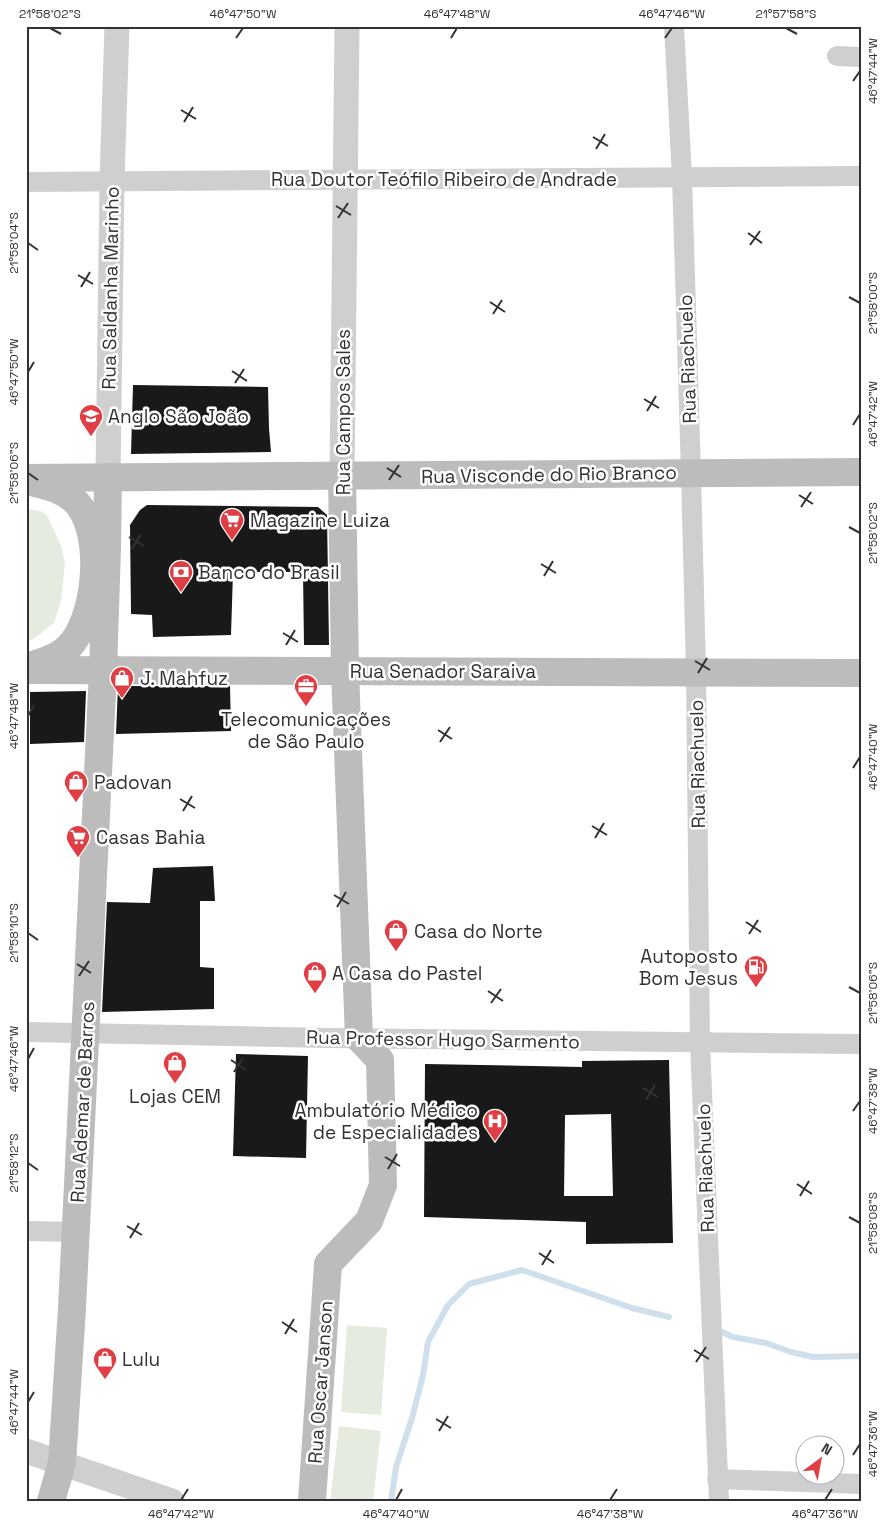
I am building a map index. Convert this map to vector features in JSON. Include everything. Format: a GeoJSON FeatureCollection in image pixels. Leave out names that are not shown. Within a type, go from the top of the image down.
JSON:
{"type":"FeatureCollection","features":[{"type":"Feature","properties":{"kind":"main road","name":"Rua Visconde do Rio Branco"},"geometry":{"type":"LineString","coordinates":[[26,479],[861,472]]}},
{"type":"Feature","properties":{"kind":"main road","name":"Rua Campos Sales"},"geometry":{"type":"LineString","coordinates":[[342,476],[345,671],[359,1038]]}},
{"type":"Feature","properties":{"kind":"main road","name":"Rua Saldanha Marinho"},"geometry":{"type":"LineString","coordinates":[[103,670],[108,477]]}},
{"type":"Feature","properties":{"kind":"main road"},"geometry":{"type":"LineString","coordinates":[[26,479],[59,490],[76,502],[86,518],[92,536],[94,585],[87,615],[72,644],[50,659],[26,668]]}},
{"type":"Feature","properties":{"kind":"main road","name":"Rua Senador Saraiva"},"geometry":{"type":"LineString","coordinates":[[26,668],[103,670],[861,672]]}},
{"type":"Feature","properties":{"kind":"main road","name":"Rua Ademar de Barros"},"geometry":{"type":"LineString","coordinates":[[51,1501],[62,1464],[76,1232],[103,670]]}},
{"type":"Feature","properties":{"kind":"main road","name":"Rua Oscar Janson"},"geometry":{"type":"LineString","coordinates":[[312,1501],[328,1264],[369,1221],[383,1185],[380,1060],[359,1038]]}},
{"type":"Feature","properties":{"kind":"street","name":"Rua Saldanha Marinho"},"geometry":{"type":"LineString","coordinates":[[108,477],[112,181],[117,26]]}},
{"type":"Feature","properties":{"kind":"street","name":"Rua Campos Sales"},"geometry":{"type":"LineString","coordinates":[[342,476],[347,26]]}},
{"type":"Feature","properties":{"kind":"street","name":"Rua Riachuelo"},"geometry":{"type":"LineString","coordinates":[[674,26],[682,177],[696,672],[700,1043],[719,1501]]}},
{"type":"Feature","properties":{"kind":"street"},"geometry":{"type":"LineString","coordinates":[[837,56],[861,58]]}},
{"type":"Feature","properties":{"kind":"street","name":"Rua Doutor Teófilo Ribeiro de Andrade"},"geometry":{"type":"LineString","coordinates":[[26,182],[861,176]]}},
{"type":"Feature","properties":{"kind":"street","name":"Rua Professor Hugo Sarmento"},"geometry":{"type":"LineString","coordinates":[[26,1032],[861,1044]]}},
{"type":"Feature","properties":{"kind":"street"},"geometry":{"type":"LineString","coordinates":[[26,1231],[76,1232]]}},
{"type":"Feature","properties":{"kind":"street"},"geometry":{"type":"LineString","coordinates":[[26,1451],[172,1501]]}},
{"type":"Feature","properties":{"kind":"street"},"geometry":{"type":"LineString","coordinates":[[717,1479],[861,1484]]}},
{"type":"Feature","properties":{"kind":"shaded area"},"geometry":{"type":"Polygon","coordinates":[[[26,509],[40,511],[47,515],[61,546],[65,564],[61,600],[54,623],[32,640],[26,640],[26,509]]]}},
{"type":"Feature","properties":{"kind":"shaded area"},"geometry":{"type":"Polygon","coordinates":[[[347,1325],[387,1328],[381,1415],[341,1412],[347,1325]]]}},
{"type":"Feature","properties":{"kind":"shaded area"},"geometry":{"type":"Polygon","coordinates":[[[339,1426],[381,1431],[373,1501],[330,1501],[339,1426]]]}},
{"type":"Feature","properties":{"kind":"building"},"geometry":{"type":"Polygon","coordinates":[[[133,385],[268,387],[271,452],[131,454],[133,385]]]}},
{"type":"Feature","properties":{"kind":"building"},"geometry":{"type":"Polygon","coordinates":[[[147,505],[318,507],[327,515],[329,645],[304,645],[303,572],[233,572],[231,635],[153,637],[152,615],[131,614],[130,525],[140,510],[147,505]]]}},
{"type":"Feature","properties":{"kind":"building"},"geometry":{"type":"Polygon","coordinates":[[[118,686],[230,686],[231,731],[116,734],[118,686]]]}},
{"type":"Feature","properties":{"kind":"building"},"geometry":{"type":"Polygon","coordinates":[[[86,691],[84,742],[30,744],[30,692],[86,691]]]}},
{"type":"Feature","properties":{"kind":"building"},"geometry":{"type":"Polygon","coordinates":[[[213,866],[215,901],[200,901],[200,967],[214,968],[214,1009],[102,1012],[107,902],[150,903],[153,868],[213,866]]]}},
{"type":"Feature","properties":{"kind":"building"},"geometry":{"type":"Polygon","coordinates":[[[236,1054],[308,1056],[306,1158],[233,1156],[236,1054]]]}},
{"type":"Feature","properties":{"kind":"building"},"geometry":{"type":"Polygon","coordinates":[[[669,1060],[673,1243],[586,1244],[586,1222],[424,1217],[425,1064],[582,1067],[582,1061],[669,1060]],[[611,1114],[565,1115],[564,1196],[613,1196],[611,1114]]]}},
{"type":"Feature","properties":{"kind":"waterway"},"geometry":{"type":"LineString","coordinates":[[391,1501],[396,1467],[412,1418],[423,1375],[428,1342],[448,1305],[469,1284],[522,1270],[632,1308],[669,1317]]}},
{"type":"Feature","properties":{"kind":"waterway"},"geometry":{"type":"LineString","coordinates":[[722,1332],[733,1337],[766,1343],[813,1357],[861,1356]]}},
{"type":"Feature","properties":{"kind":"place","name":"Anglo São João"},"geometry":{"type":"Point","coordinates":[91,437]}},
{"type":"Feature","properties":{"kind":"place","name":"Magazine Luiza"},"geometry":{"type":"Point","coordinates":[232,541]}},
{"type":"Feature","properties":{"kind":"place","name":"Banco do Brasil"},"geometry":{"type":"Point","coordinates":[181,593]}},
{"type":"Feature","properties":{"kind":"place","name":"J. Mahfuz"},"geometry":{"type":"Point","coordinates":[122,699]}},
{"type":"Feature","properties":{"kind":"place","name":"Telecomunicações de São Paulo"},"geometry":{"type":"Point","coordinates":[306,707]}},
{"type":"Feature","properties":{"kind":"place","name":"Padovan"},"geometry":{"type":"Point","coordinates":[76,803]}},
{"type":"Feature","properties":{"kind":"place","name":"Casas Bahia"},"geometry":{"type":"Point","coordinates":[78,858]}},
{"type":"Feature","properties":{"kind":"place","name":"Casa do Norte"},"geometry":{"type":"Point","coordinates":[396,952]}},
{"type":"Feature","properties":{"kind":"place","name":"Autoposto Bom Jesus"},"geometry":{"type":"Point","coordinates":[756,988]}},
{"type":"Feature","properties":{"kind":"place","name":"A Casa do Pastel"},"geometry":{"type":"Point","coordinates":[315,994]}},
{"type":"Feature","properties":{"kind":"place","name":"Lojas CEM"},"geometry":{"type":"Point","coordinates":[175,1084]}},
{"type":"Feature","properties":{"kind":"place","name":"Ambulatório Médico de Especialidades"},"geometry":{"type":"Point","coordinates":[495,1142]}},
{"type":"Feature","properties":{"kind":"place","name":"Lulu"},"geometry":{"type":"Point","coordinates":[105,1380]}}]}
